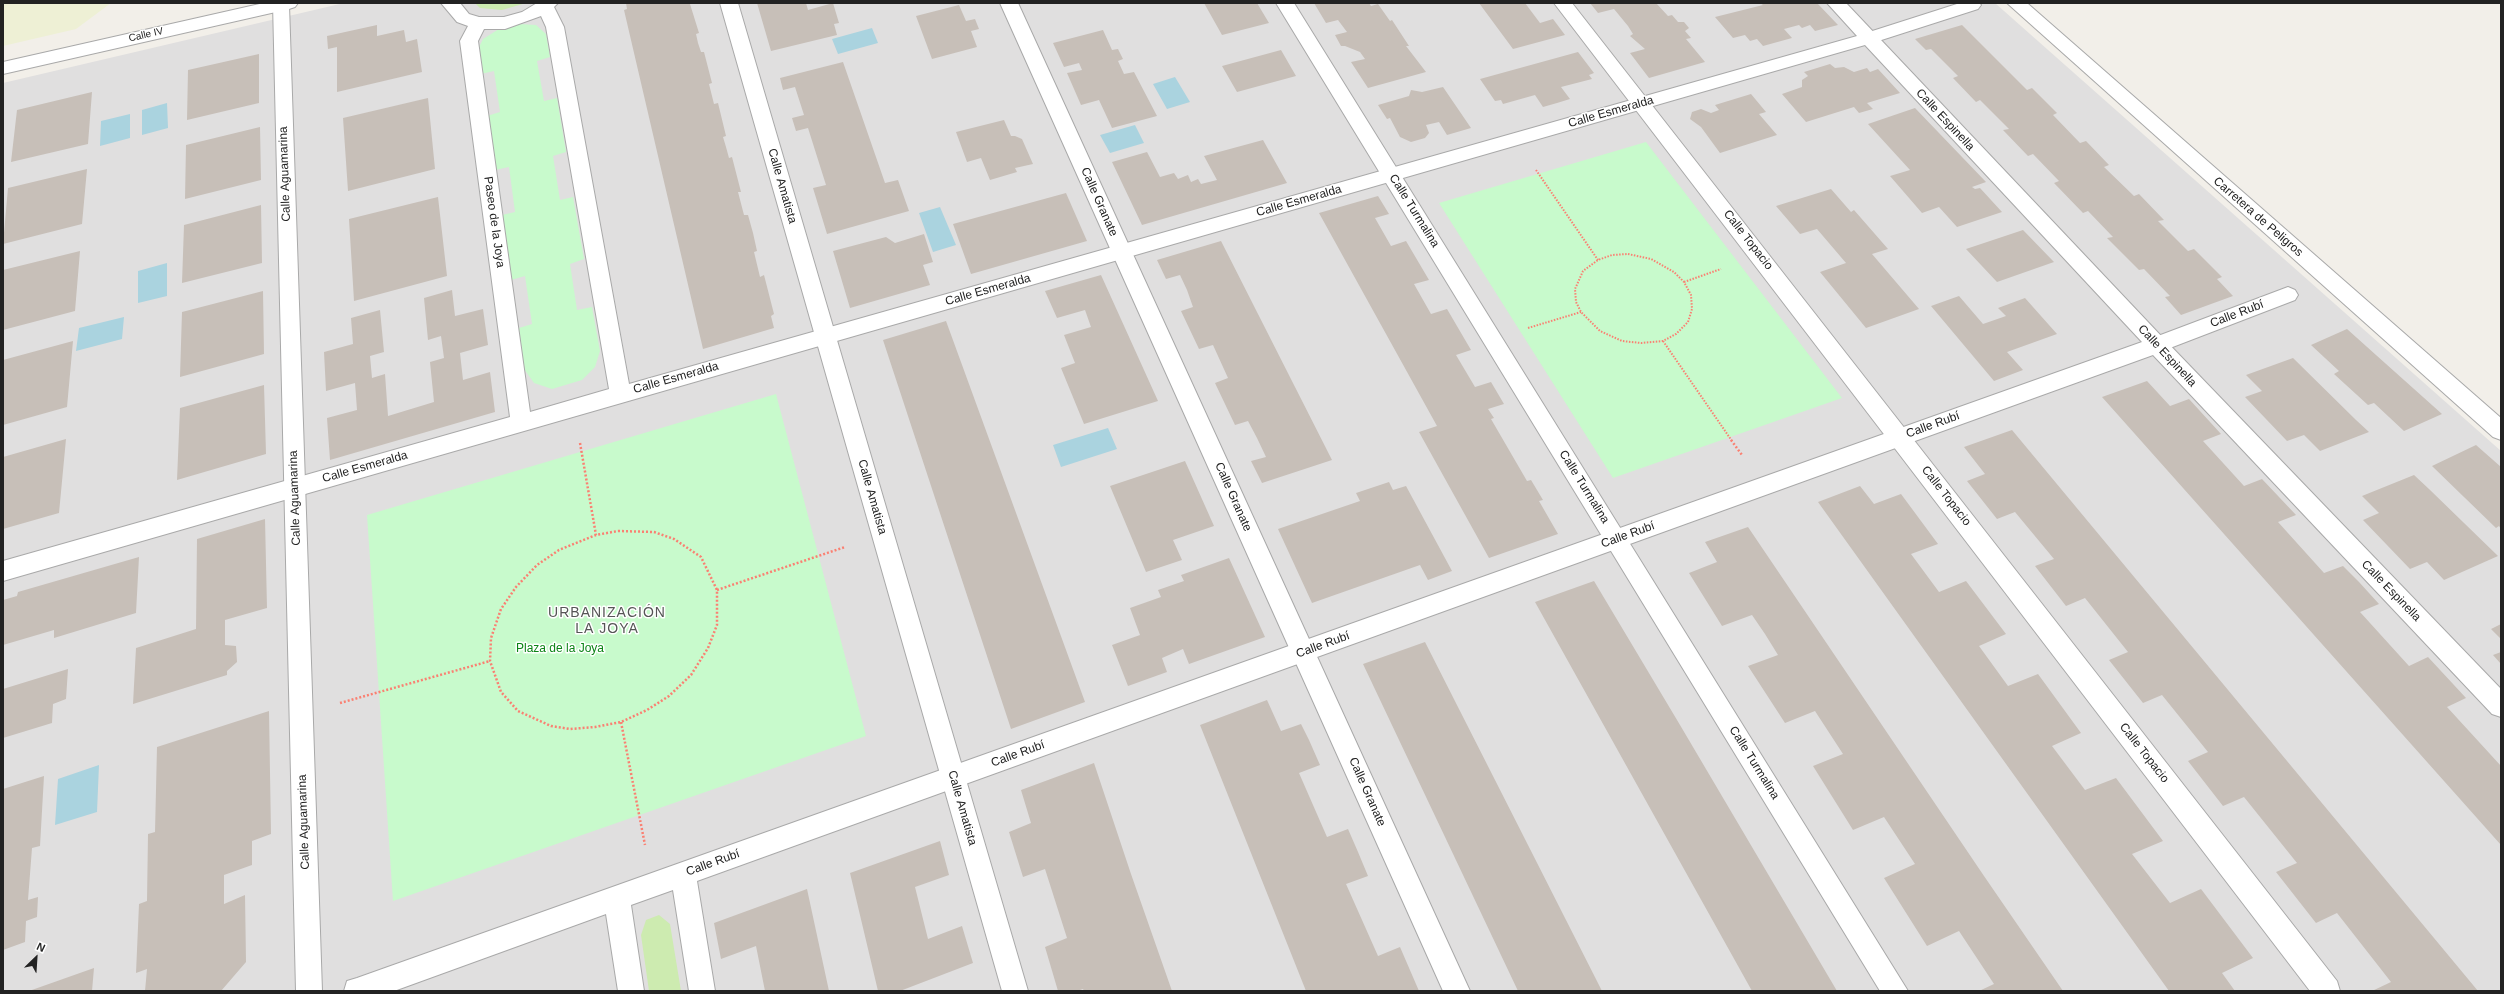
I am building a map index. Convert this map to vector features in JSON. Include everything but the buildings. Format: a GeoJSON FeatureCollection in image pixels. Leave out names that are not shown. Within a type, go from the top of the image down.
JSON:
{"type":"FeatureCollection","features":[{"type":"Feature","properties":{"kind":"street"},"geometry":{"type":"LineString","coordinates":[[450,3],[463,18],[478,23],[505,23],[528,16],[547,5],[555,28],[620,394]]}},
{"type":"Feature","properties":{"kind":"street","name":"Calle Amatista"},"geometry":{"type":"LineString","coordinates":[[729,3],[827,336],[830,356],[1015,991]]}},
{"type":"Feature","properties":{"kind":"street","name":"Calle Granate"},"geometry":{"type":"LineString","coordinates":[[1009,3],[1457,991]]}},
{"type":"Feature","properties":{"kind":"street","name":"Calle Turmalina"},"geometry":{"type":"LineString","coordinates":[[1285,3],[1895,991]]}},
{"type":"Feature","properties":{"kind":"street","name":"Calle Topacio"},"geometry":{"type":"LineString","coordinates":[[1563,3],[2327,991]]}},
{"type":"Feature","properties":{"kind":"street","name":"Calle Espinella"},"geometry":{"type":"LineString","coordinates":[[1836,3],[2157,345],[2501,706]]}},
{"type":"Feature","properties":{"kind":"street","name":"Carretera de Peligros"},"geometry":{"type":"LineString","coordinates":[[2016,3],[2501,431]]}},
{"type":"Feature","properties":{"kind":"street","name":"Calle IV"},"geometry":{"type":"LineString","coordinates":[[3,68],[284,4]]}},
{"type":"Feature","properties":{"kind":"street","name":"Calle Aguamarina"},"geometry":{"type":"LineString","coordinates":[[284,4],[295,487],[309,991]]}},
{"type":"Feature","properties":{"kind":"street","name":"Calle Esmeralda"},"geometry":{"type":"LineString","coordinates":[[3,571],[1869,38],[1972,5]]}},
{"type":"Feature","properties":{"kind":"street","name":"Paseo de la Joya"},"geometry":{"type":"LineString","coordinates":[[478,23],[469,42],[521,422]]}},
{"type":"Feature","properties":{"kind":"street","name":"Calle Rubí"},"geometry":{"type":"LineString","coordinates":[[357,991],[2157,345],[2288,294]]}},
{"type":"Feature","properties":{"kind":"street"},"geometry":{"type":"LineString","coordinates":[[683,874],[702,991]]}},
{"type":"Feature","properties":{"kind":"street"},"geometry":{"type":"LineString","coordinates":[[617,898],[631,991]]}},
{"type":"Feature","properties":{"kind":"path"},"geometry":{"type":"LineString","coordinates":[[1515,139],[1598,260]]}},
{"type":"Feature","properties":{"kind":"path"},"geometry":{"type":"LineString","coordinates":[[1628,254],[1651,259],[1674,272],[1684,282],[1691,295],[1692,309],[1688,322],[1676,334],[1663,341],[1641,343],[1622,341],[1600,331],[1581,312],[1576,302],[1575,289],[1583,271],[1598,260],[1612,255],[1628,254]]}},
{"type":"Feature","properties":{"kind":"path"},"geometry":{"type":"LineString","coordinates":[[1492,339],[1581,312]]}},
{"type":"Feature","properties":{"kind":"path"},"geometry":{"type":"LineString","coordinates":[[1663,341],[1764,486]]}},
{"type":"Feature","properties":{"kind":"path"},"geometry":{"type":"LineString","coordinates":[[573,407],[596,535]]}},
{"type":"Feature","properties":{"kind":"path"},"geometry":{"type":"LineString","coordinates":[[618,530],[647,532],[674,538],[701,557],[717,590],[717,625],[708,648],[691,675],[670,696],[647,710],[621,722],[570,730],[551,726],[518,711],[501,692],[490,661],[491,638],[501,610],[516,587],[537,566],[559,550],[596,535],[618,530]]}},
{"type":"Feature","properties":{"kind":"path"},"geometry":{"type":"LineString","coordinates":[[717,590],[883,535]]}},
{"type":"Feature","properties":{"kind":"path"},"geometry":{"type":"LineString","coordinates":[[301,714],[490,661]]}},
{"type":"Feature","properties":{"kind":"path"},"geometry":{"type":"LineString","coordinates":[[621,722],[653,885]]}},
{"type":"Feature","properties":{"kind":"shaded area"},"geometry":{"type":"Polygon","coordinates":[[[344,3],[1995,3],[2501,451],[2501,991],[3,991],[3,83],[344,3]]]}},
{"type":"Feature","properties":{"kind":"green space"},"geometry":{"type":"Polygon","coordinates":[[[3,3],[111,3],[76,29],[3,46],[3,3]]]}},
{"type":"Feature","properties":{"kind":"green space"},"geometry":{"type":"Polygon","coordinates":[[[475,3],[526,3],[502,10],[480,8],[475,3]]]}},
{"type":"Feature","properties":{"kind":"green space"},"geometry":{"type":"Polygon","coordinates":[[[519,24],[536,25],[546,34],[550,57],[537,61],[544,101],[557,98],[566,152],[553,156],[560,200],[573,197],[584,259],[570,264],[577,310],[592,307],[600,351],[595,367],[582,380],[552,389],[534,383],[524,369],[519,328],[532,324],[525,276],[511,280],[502,215],[515,212],[509,167],[495,170],[487,116],[500,112],[494,71],[481,74],[477,51],[483,39],[499,29],[519,24]]]}},
{"type":"Feature","properties":{"kind":"green space"},"geometry":{"type":"Polygon","coordinates":[[[1646,142],[1842,398],[1613,478],[1439,203],[1646,142]]]}},
{"type":"Feature","properties":{"kind":"green space","name":"Plaza de la Joya"},"geometry":{"type":"Polygon","coordinates":[[[776,394],[866,736],[393,901],[367,515],[776,394]]]}},
{"type":"Feature","properties":{"kind":"green space"},"geometry":{"type":"Polygon","coordinates":[[[659,915],[670,924],[681,991],[649,991],[641,935],[646,920],[659,915]]]}},
{"type":"Feature","properties":{"kind":"water"},"geometry":{"type":"Polygon","coordinates":[[[872,28],[878,43],[838,54],[832,39],[872,28]]]}},
{"type":"Feature","properties":{"kind":"water"},"geometry":{"type":"Polygon","coordinates":[[[1175,77],[1190,102],[1167,109],[1153,84],[1175,77]]]}},
{"type":"Feature","properties":{"kind":"water"},"geometry":{"type":"Polygon","coordinates":[[[167,103],[168,128],[142,135],[142,110],[167,103]]]}},
{"type":"Feature","properties":{"kind":"water"},"geometry":{"type":"Polygon","coordinates":[[[130,114],[130,138],[100,146],[101,121],[130,114]]]}},
{"type":"Feature","properties":{"kind":"water"},"geometry":{"type":"Polygon","coordinates":[[[1135,125],[1144,143],[1110,153],[1100,135],[1135,125]]]}},
{"type":"Feature","properties":{"kind":"water"},"geometry":{"type":"Polygon","coordinates":[[[940,207],[956,245],[933,252],[919,213],[940,207]]]}},
{"type":"Feature","properties":{"kind":"water"},"geometry":{"type":"Polygon","coordinates":[[[167,263],[167,296],[138,303],[138,271],[167,263]]]}},
{"type":"Feature","properties":{"kind":"water"},"geometry":{"type":"Polygon","coordinates":[[[124,317],[122,339],[76,351],[79,328],[124,317]]]}},
{"type":"Feature","properties":{"kind":"water"},"geometry":{"type":"Polygon","coordinates":[[[1108,428],[1117,449],[1061,467],[1053,445],[1108,428]]]}},
{"type":"Feature","properties":{"kind":"water"},"geometry":{"type":"Polygon","coordinates":[[[99,765],[97,812],[55,825],[58,779],[99,765]]]}},
{"type":"Feature","properties":{"kind":"district","name":"URBANIZACIÓN LA JOYA"},"geometry":{"type":"Point","coordinates":[607,622]}}]}
